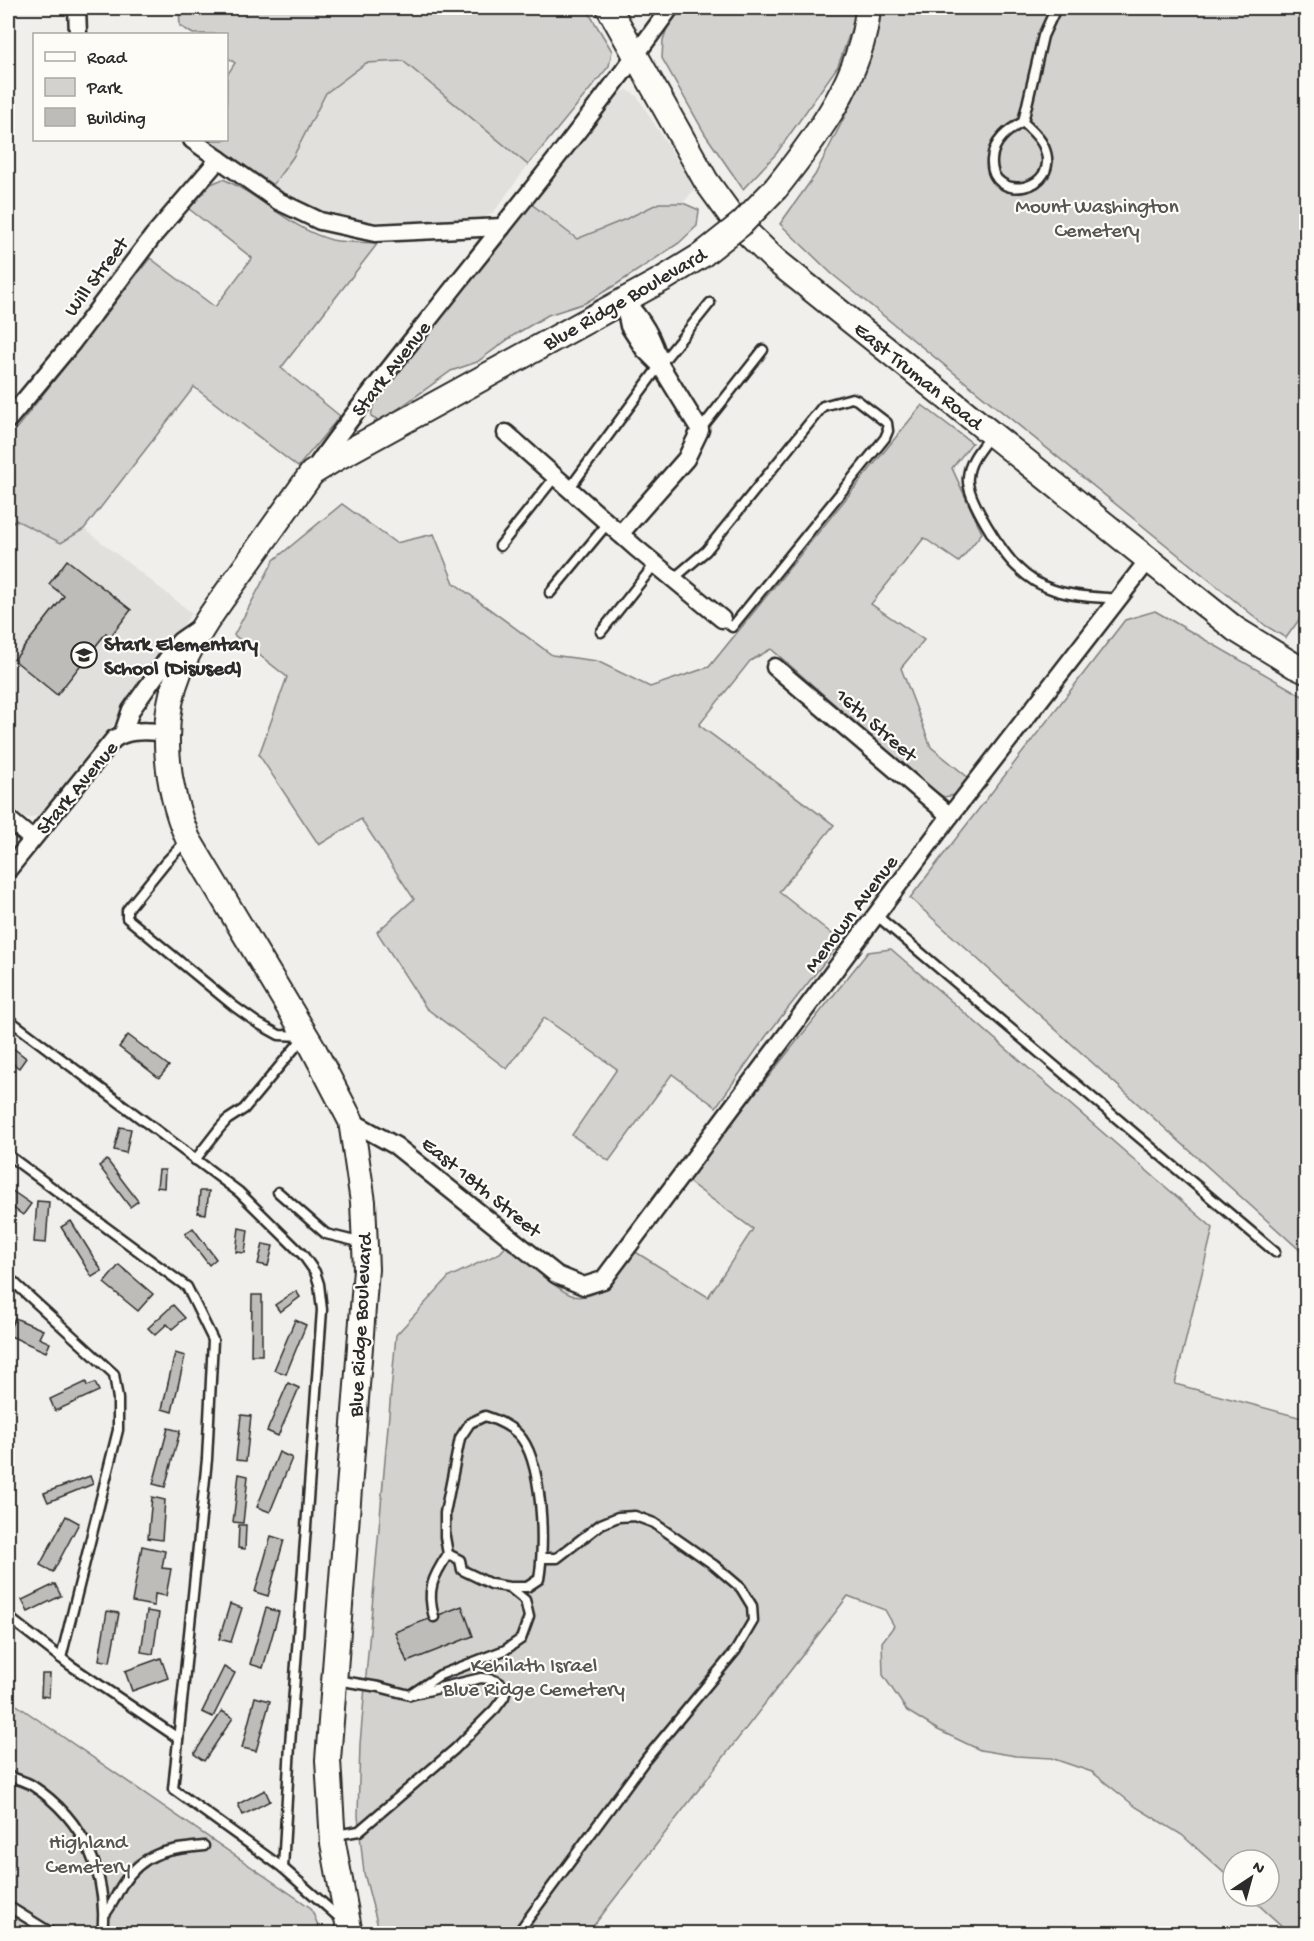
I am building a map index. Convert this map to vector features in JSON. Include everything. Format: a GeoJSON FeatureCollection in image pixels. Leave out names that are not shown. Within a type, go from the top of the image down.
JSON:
{"type":"FeatureCollection","features":[{"type":"Feature","properties":{"kind":"main road","name":"East Truman Road"},"geometry":{"type":"LineString","coordinates":[[609,8],[706,181],[735,221],[775,260],[1235,629],[1306,671]]}},
{"type":"Feature","properties":{"kind":"main road","name":"Blue Ridge Boulevard"},"geometry":{"type":"LineString","coordinates":[[312,473],[624,301],[702,255],[741,224],[776,188],[811,143],[846,86],[859,51],[868,8]]}},
{"type":"Feature","properties":{"kind":"main road","name":"Stark Avenue"},"geometry":{"type":"LineString","coordinates":[[204,624],[312,473]]}},
{"type":"Feature","properties":{"kind":"main road","name":"Blue Ridge Boulevard"},"geometry":{"type":"LineString","coordinates":[[204,624],[180,671],[170,708],[168,732],[170,782],[179,819],[188,839],[306,1036],[351,1121],[363,1202],[366,1269],[328,1760],[332,1835],[347,1931]]}},
{"type":"Feature","properties":{"kind":"street"},"geometry":{"type":"LineString","coordinates":[[77,8],[78,33]]}},
{"type":"Feature","properties":{"kind":"street","name":"Stark Avenue"},"geometry":{"type":"LineString","coordinates":[[312,473],[351,417],[502,227],[670,8]]}},
{"type":"Feature","properties":{"kind":"street"},"geometry":{"type":"LineString","coordinates":[[193,141],[278,201],[320,221],[375,233],[502,227]]}},
{"type":"Feature","properties":{"kind":"street","name":"Will Street"},"geometry":{"type":"LineString","coordinates":[[8,420],[72,343],[153,236],[219,159]]}},
{"type":"Feature","properties":{"kind":"street"},"geometry":{"type":"LineString","coordinates":[[614,529],[686,459],[700,430],[660,365],[644,349],[629,326],[624,301]]}},
{"type":"Feature","properties":{"kind":"street"},"geometry":{"type":"LineString","coordinates":[[506,433],[614,529],[722,619]]}},
{"type":"Feature","properties":{"kind":"street","name":"Menown Avenue"},"geometry":{"type":"LineString","coordinates":[[584,1286],[603,1280],[950,816],[1149,559]]}},
{"type":"Feature","properties":{"kind":"street","name":"Stark Avenue"},"geometry":{"type":"LineString","coordinates":[[123,733],[131,710],[180,641],[204,624]]}},
{"type":"Feature","properties":{"kind":"street","name":"16th Street"},"geometry":{"type":"LineString","coordinates":[[775,667],[950,816]]}},
{"type":"Feature","properties":{"kind":"street","name":"Stark Avenue"},"geometry":{"type":"LineString","coordinates":[[8,870],[114,739],[123,733],[135,731],[168,732]]}},
{"type":"Feature","properties":{"kind":"street"},"geometry":{"type":"LineString","coordinates":[[8,819],[32,839]]}},
{"type":"Feature","properties":{"kind":"street","name":"East 18th Street"},"geometry":{"type":"LineString","coordinates":[[351,1121],[396,1146],[557,1275],[584,1286]]}},
{"type":"Feature","properties":{"kind":"lane"},"geometry":{"type":"LineString","coordinates":[[1023,122],[1040,140],[1047,155],[1043,173],[1036,184],[1023,189],[1009,186],[998,180],[991,169],[992,153],[1000,138],[1023,122],[1042,36],[1056,8]]}},
{"type":"Feature","properties":{"kind":"lane"},"geometry":{"type":"LineString","coordinates":[[569,489],[660,365],[710,303]]}},
{"type":"Feature","properties":{"kind":"lane"},"geometry":{"type":"LineString","coordinates":[[700,430],[763,350]]}},
{"type":"Feature","properties":{"kind":"lane"},"geometry":{"type":"LineString","coordinates":[[674,579],[706,551],[823,406],[852,398],[887,423],[888,431],[885,438],[732,627],[722,619]]}},
{"type":"Feature","properties":{"kind":"lane"},"geometry":{"type":"LineString","coordinates":[[992,434],[970,467],[968,488],[986,525],[1016,567],[1052,590],[1067,594],[1118,599]]}},
{"type":"Feature","properties":{"kind":"lane"},"geometry":{"type":"LineString","coordinates":[[500,546],[555,477]]}},
{"type":"Feature","properties":{"kind":"lane"},"geometry":{"type":"LineString","coordinates":[[550,593],[614,529]]}},
{"type":"Feature","properties":{"kind":"lane"},"geometry":{"type":"LineString","coordinates":[[601,632],[655,564]]}},
{"type":"Feature","properties":{"kind":"lane"},"geometry":{"type":"LineString","coordinates":[[188,839],[165,862],[127,910],[127,918],[259,1024],[279,1035],[306,1036]]}},
{"type":"Feature","properties":{"kind":"lane"},"geometry":{"type":"LineString","coordinates":[[876,915],[1275,1252]]}},
{"type":"Feature","properties":{"kind":"lane"},"geometry":{"type":"LineString","coordinates":[[8,1019],[239,1192],[303,1255],[315,1272],[322,1310],[283,1868]]}},
{"type":"Feature","properties":{"kind":"lane"},"geometry":{"type":"LineString","coordinates":[[195,1160],[227,1120],[244,1109],[306,1036]]}},
{"type":"Feature","properties":{"kind":"lane"},"geometry":{"type":"LineString","coordinates":[[8,1155],[187,1287],[213,1340],[207,1459],[172,1789],[283,1868],[347,1931]]}},
{"type":"Feature","properties":{"kind":"lane"},"geometry":{"type":"LineString","coordinates":[[278,1192],[326,1234],[365,1243]]}},
{"type":"Feature","properties":{"kind":"lane"},"geometry":{"type":"LineString","coordinates":[[8,1292],[11,1280],[114,1374],[118,1399],[118,1430],[61,1658]]}},
{"type":"Feature","properties":{"kind":"lane"},"geometry":{"type":"LineString","coordinates":[[434,1617],[430,1591],[433,1579],[448,1554],[444,1513],[460,1438],[470,1423],[485,1416],[500,1421],[518,1434],[532,1455],[537,1481],[543,1558],[539,1579],[527,1587],[491,1584],[462,1570],[460,1560],[448,1554]]}},
{"type":"Feature","properties":{"kind":"lane"},"geometry":{"type":"LineString","coordinates":[[517,1934],[646,1759],[736,1650],[753,1621],[752,1606],[741,1588],[714,1565],[654,1523],[635,1516],[618,1517],[601,1524],[557,1558],[543,1558]]}},
{"type":"Feature","properties":{"kind":"lane"},"geometry":{"type":"LineString","coordinates":[[410,1695],[440,1675],[505,1650],[521,1639],[529,1617],[525,1600],[509,1587]]}},
{"type":"Feature","properties":{"kind":"lane"},"geometry":{"type":"LineString","coordinates":[[8,1617],[61,1658],[178,1738]]}},
{"type":"Feature","properties":{"kind":"lane"},"geometry":{"type":"LineString","coordinates":[[332,1835],[359,1831],[377,1817],[455,1749],[495,1709],[504,1697],[506,1689],[493,1679],[481,1678],[410,1695],[379,1687],[334,1680]]}},
{"type":"Feature","properties":{"kind":"lane"},"geometry":{"type":"LineString","coordinates":[[8,1776],[32,1785],[71,1819],[96,1863],[105,1914],[102,1934]]}},
{"type":"Feature","properties":{"kind":"lane"},"geometry":{"type":"LineString","coordinates":[[105,1914],[123,1884],[143,1860],[169,1850],[204,1846]]}},
{"type":"Feature","properties":{"kind":"lane"},"geometry":{"type":"LineString","coordinates":[[8,1908],[53,1934]]}},
{"type":"Feature","properties":{"kind":"shaded area"},"geometry":{"type":"Polygon","coordinates":[[[403,61],[528,165],[494,212],[484,218],[412,222],[368,221],[331,215],[305,207],[273,185],[293,157],[326,93],[366,63],[403,61]]]}},
{"type":"Feature","properties":{"kind":"shaded area"},"geometry":{"type":"Polygon","coordinates":[[[627,90],[637,96],[695,189],[683,203],[659,203],[577,239],[530,203],[618,93],[627,90]]]}},
{"type":"Feature","properties":{"kind":"shaded area","name":"Stark Elementary School (Disused)"},"geometry":{"type":"Polygon","coordinates":[[[8,469],[192,613],[130,697],[117,720],[43,813],[31,818],[19,816],[8,807],[8,469]]]}},
{"type":"Feature","properties":{"kind":"green space"},"geometry":{"type":"Polygon","coordinates":[[[179,8],[586,8],[612,51],[609,66],[528,165],[403,61],[366,63],[326,93],[293,157],[273,185],[209,141],[228,141],[228,74],[235,63],[228,58],[228,33],[191,33],[180,26],[179,8]]]}},
{"type":"Feature","properties":{"kind":"green space"},"geometry":{"type":"Polygon","coordinates":[[[683,8],[855,8],[853,24],[838,66],[776,154],[743,189],[705,134],[662,58],[663,40],[668,25],[683,8]]]}},
{"type":"Feature","properties":{"kind":"green space","name":"Mount Washington Cemetery"},"geometry":{"type":"Polygon","coordinates":[[[882,8],[1306,8],[1306,610],[1286,638],[1266,626],[832,274],[780,224],[815,175],[853,100],[877,36],[882,8]]]}},
{"type":"Feature","properties":{"kind":"green space"},"geometry":{"type":"Polygon","coordinates":[[[223,179],[317,235],[337,241],[378,243],[281,368],[340,416],[298,467],[194,387],[84,529],[61,543],[16,520],[8,525],[8,439],[150,258],[215,307],[252,258],[189,209],[211,184],[223,179]]]}},
{"type":"Feature","properties":{"kind":"green space"},"geometry":{"type":"Polygon","coordinates":[[[530,203],[577,239],[659,203],[683,203],[699,210],[697,226],[679,243],[617,284],[585,303],[548,315],[514,335],[477,362],[451,371],[380,422],[371,417],[373,406],[530,203]]]}},
{"type":"Feature","properties":{"kind":"green space"},"geometry":{"type":"Polygon","coordinates":[[[922,405],[972,443],[952,468],[982,533],[959,562],[924,538],[871,604],[924,640],[901,668],[931,747],[970,779],[955,795],[944,797],[934,791],[771,649],[750,661],[699,725],[834,825],[779,892],[841,941],[767,1035],[716,1107],[672,1074],[609,1161],[572,1135],[617,1069],[544,1018],[507,1069],[426,1008],[377,932],[414,899],[361,819],[319,845],[259,755],[287,677],[234,635],[274,560],[342,504],[396,543],[434,534],[454,583],[552,655],[597,661],[650,687],[709,667],[922,405]]]}},
{"type":"Feature","properties":{"kind":"green space"},"geometry":{"type":"Polygon","coordinates":[[[1155,611],[1306,698],[1306,1253],[1302,1252],[910,898],[1125,620],[1155,611]]]}},
{"type":"Feature","properties":{"kind":"green space","name":"Kehilath Israel Blue Ridge Cemetery"},"geometry":{"type":"Polygon","coordinates":[[[891,949],[1213,1228],[1175,1384],[1306,1419],[1306,1933],[1286,1933],[1285,1929],[1262,1908],[1281,1908],[1281,1848],[1221,1848],[1221,1870],[1182,1835],[1136,1807],[1092,1772],[1051,1758],[1016,1756],[980,1750],[938,1730],[907,1711],[883,1675],[882,1642],[894,1626],[885,1610],[848,1596],[588,1933],[380,1934],[364,1873],[358,1816],[360,1744],[396,1335],[449,1277],[500,1253],[508,1244],[549,1281],[574,1296],[588,1296],[600,1290],[614,1277],[634,1251],[708,1297],[753,1229],[686,1180],[868,952],[891,949]]]}},
{"type":"Feature","properties":{"kind":"green space","name":"Highland Cemetery"},"geometry":{"type":"Polygon","coordinates":[[[8,1699],[311,1908],[321,1933],[8,1933],[8,1699]]]}},
{"type":"Feature","properties":{"kind":"building"},"geometry":{"type":"Polygon","coordinates":[[[67,560],[131,610],[110,637],[106,633],[57,695],[14,660],[64,596],[49,584],[67,560]]]}},
{"type":"Feature","properties":{"kind":"building"},"geometry":{"type":"Polygon","coordinates":[[[128,1035],[169,1066],[159,1078],[119,1047],[128,1035]]]}},
{"type":"Feature","properties":{"kind":"building"},"geometry":{"type":"Polygon","coordinates":[[[8,1044],[26,1058],[19,1068],[8,1060],[8,1044]]]}},
{"type":"Feature","properties":{"kind":"building"},"geometry":{"type":"Polygon","coordinates":[[[8,1094],[14,1101],[8,1107],[8,1094]]]}},
{"type":"Feature","properties":{"kind":"building"},"geometry":{"type":"Polygon","coordinates":[[[120,1127],[131,1129],[126,1153],[114,1150],[120,1127]]]}},
{"type":"Feature","properties":{"kind":"building"},"geometry":{"type":"Polygon","coordinates":[[[107,1160],[138,1201],[130,1207],[99,1166],[107,1160]]]}},
{"type":"Feature","properties":{"kind":"building"},"geometry":{"type":"Polygon","coordinates":[[[159,1170],[165,1170],[164,1188],[157,1187],[159,1170]]]}},
{"type":"Feature","properties":{"kind":"building"},"geometry":{"type":"Polygon","coordinates":[[[8,1188],[31,1204],[23,1215],[8,1204],[8,1188]]]}},
{"type":"Feature","properties":{"kind":"building"},"geometry":{"type":"Polygon","coordinates":[[[200,1191],[209,1191],[206,1214],[198,1213],[200,1191]]]}},
{"type":"Feature","properties":{"kind":"building"},"geometry":{"type":"Polygon","coordinates":[[[37,1201],[49,1202],[46,1243],[34,1242],[37,1201]]]}},
{"type":"Feature","properties":{"kind":"building"},"geometry":{"type":"Polygon","coordinates":[[[71,1221],[102,1271],[92,1277],[61,1227],[71,1221]]]}},
{"type":"Feature","properties":{"kind":"building"},"geometry":{"type":"Polygon","coordinates":[[[193,1228],[216,1259],[209,1265],[185,1234],[193,1228]]]}},
{"type":"Feature","properties":{"kind":"building"},"geometry":{"type":"Polygon","coordinates":[[[239,1228],[248,1230],[245,1253],[236,1252],[239,1228]]]}},
{"type":"Feature","properties":{"kind":"building"},"geometry":{"type":"Polygon","coordinates":[[[263,1244],[273,1246],[268,1266],[258,1264],[263,1244]]]}},
{"type":"Feature","properties":{"kind":"building"},"geometry":{"type":"Polygon","coordinates":[[[119,1265],[153,1294],[138,1311],[104,1283],[119,1265]]]}},
{"type":"Feature","properties":{"kind":"building"},"geometry":{"type":"Polygon","coordinates":[[[296,1291],[300,1297],[280,1312],[275,1305],[296,1291]]]}},
{"type":"Feature","properties":{"kind":"building"},"geometry":{"type":"Polygon","coordinates":[[[252,1295],[262,1295],[262,1355],[251,1355],[252,1295]]]}},
{"type":"Feature","properties":{"kind":"building"},"geometry":{"type":"Polygon","coordinates":[[[173,1305],[185,1318],[172,1329],[167,1324],[155,1335],[148,1328],[173,1305]]]}},
{"type":"Feature","properties":{"kind":"building"},"geometry":{"type":"Polygon","coordinates":[[[15,1318],[43,1330],[39,1338],[50,1343],[46,1352],[8,1335],[8,1324],[11,1326],[15,1318]]]}},
{"type":"Feature","properties":{"kind":"building"},"geometry":{"type":"Polygon","coordinates":[[[295,1320],[306,1325],[286,1374],[274,1370],[295,1320]]]}},
{"type":"Feature","properties":{"kind":"building"},"geometry":{"type":"Polygon","coordinates":[[[175,1353],[185,1356],[172,1412],[162,1409],[175,1353]]]}},
{"type":"Feature","properties":{"kind":"building"},"geometry":{"type":"Polygon","coordinates":[[[86,1382],[87,1386],[95,1383],[99,1391],[55,1411],[50,1399],[86,1382]]]}},
{"type":"Feature","properties":{"kind":"building"},"geometry":{"type":"Polygon","coordinates":[[[288,1383],[299,1388],[278,1436],[267,1431],[288,1383]]]}},
{"type":"Feature","properties":{"kind":"building"},"geometry":{"type":"Polygon","coordinates":[[[241,1415],[251,1416],[246,1461],[236,1460],[241,1415]]]}},
{"type":"Feature","properties":{"kind":"building"},"geometry":{"type":"Polygon","coordinates":[[[168,1428],[180,1431],[165,1487],[153,1484],[168,1428]]]}},
{"type":"Feature","properties":{"kind":"building"},"geometry":{"type":"Polygon","coordinates":[[[279,1452],[292,1458],[270,1512],[257,1507],[279,1452]]]}},
{"type":"Feature","properties":{"kind":"building"},"geometry":{"type":"Polygon","coordinates":[[[239,1474],[248,1476],[243,1523],[233,1522],[239,1474]]]}},
{"type":"Feature","properties":{"kind":"building"},"geometry":{"type":"Polygon","coordinates":[[[90,1476],[93,1484],[48,1502],[44,1493],[90,1476]]]}},
{"type":"Feature","properties":{"kind":"building"},"geometry":{"type":"Polygon","coordinates":[[[152,1497],[165,1500],[162,1540],[148,1538],[152,1497]]]}},
{"type":"Feature","properties":{"kind":"building"},"geometry":{"type":"Polygon","coordinates":[[[66,1516],[79,1523],[53,1572],[40,1565],[66,1516]]]}},
{"type":"Feature","properties":{"kind":"building"},"geometry":{"type":"Polygon","coordinates":[[[239,1525],[246,1525],[245,1549],[238,1548],[239,1525]]]}},
{"type":"Feature","properties":{"kind":"building"},"geometry":{"type":"Polygon","coordinates":[[[271,1536],[284,1540],[268,1596],[255,1592],[271,1536]]]}},
{"type":"Feature","properties":{"kind":"building"},"geometry":{"type":"Polygon","coordinates":[[[142,1546],[165,1551],[162,1568],[171,1569],[166,1596],[155,1594],[154,1606],[132,1602],[142,1546]]]}},
{"type":"Feature","properties":{"kind":"building"},"geometry":{"type":"Polygon","coordinates":[[[55,1584],[61,1596],[28,1612],[22,1600],[55,1584]]]}},
{"type":"Feature","properties":{"kind":"building"},"geometry":{"type":"Polygon","coordinates":[[[230,1604],[242,1608],[231,1642],[219,1639],[230,1604]]]}},
{"type":"Feature","properties":{"kind":"building"},"geometry":{"type":"Polygon","coordinates":[[[462,1606],[473,1636],[407,1662],[395,1632],[462,1606]]]}},
{"type":"Feature","properties":{"kind":"building"},"geometry":{"type":"Polygon","coordinates":[[[266,1608],[279,1612],[263,1668],[250,1664],[266,1608]]]}},
{"type":"Feature","properties":{"kind":"building"},"geometry":{"type":"Polygon","coordinates":[[[107,1611],[119,1613],[110,1662],[99,1660],[107,1611]]]}},
{"type":"Feature","properties":{"kind":"building"},"geometry":{"type":"Polygon","coordinates":[[[147,1611],[159,1613],[153,1654],[141,1652],[147,1611]]]}},
{"type":"Feature","properties":{"kind":"building"},"geometry":{"type":"Polygon","coordinates":[[[161,1658],[168,1678],[132,1691],[125,1671],[161,1658]]]}},
{"type":"Feature","properties":{"kind":"building"},"geometry":{"type":"Polygon","coordinates":[[[224,1667],[235,1673],[213,1717],[202,1712],[224,1667]]]}},
{"type":"Feature","properties":{"kind":"building"},"geometry":{"type":"Polygon","coordinates":[[[42,1674],[50,1674],[49,1697],[41,1696],[42,1674]]]}},
{"type":"Feature","properties":{"kind":"building"},"geometry":{"type":"Polygon","coordinates":[[[255,1697],[270,1701],[256,1751],[242,1748],[255,1697]]]}},
{"type":"Feature","properties":{"kind":"building"},"geometry":{"type":"Polygon","coordinates":[[[222,1711],[233,1718],[204,1761],[194,1754],[222,1711]]]}},
{"type":"Feature","properties":{"kind":"building"},"geometry":{"type":"Polygon","coordinates":[[[265,1790],[270,1801],[243,1815],[238,1804],[265,1790]]]}},
{"type":"Feature","properties":{"kind":"place","name":"Stark Elementary School (Disused)"},"geometry":{"type":"Point","coordinates":[84,655]}}]}
